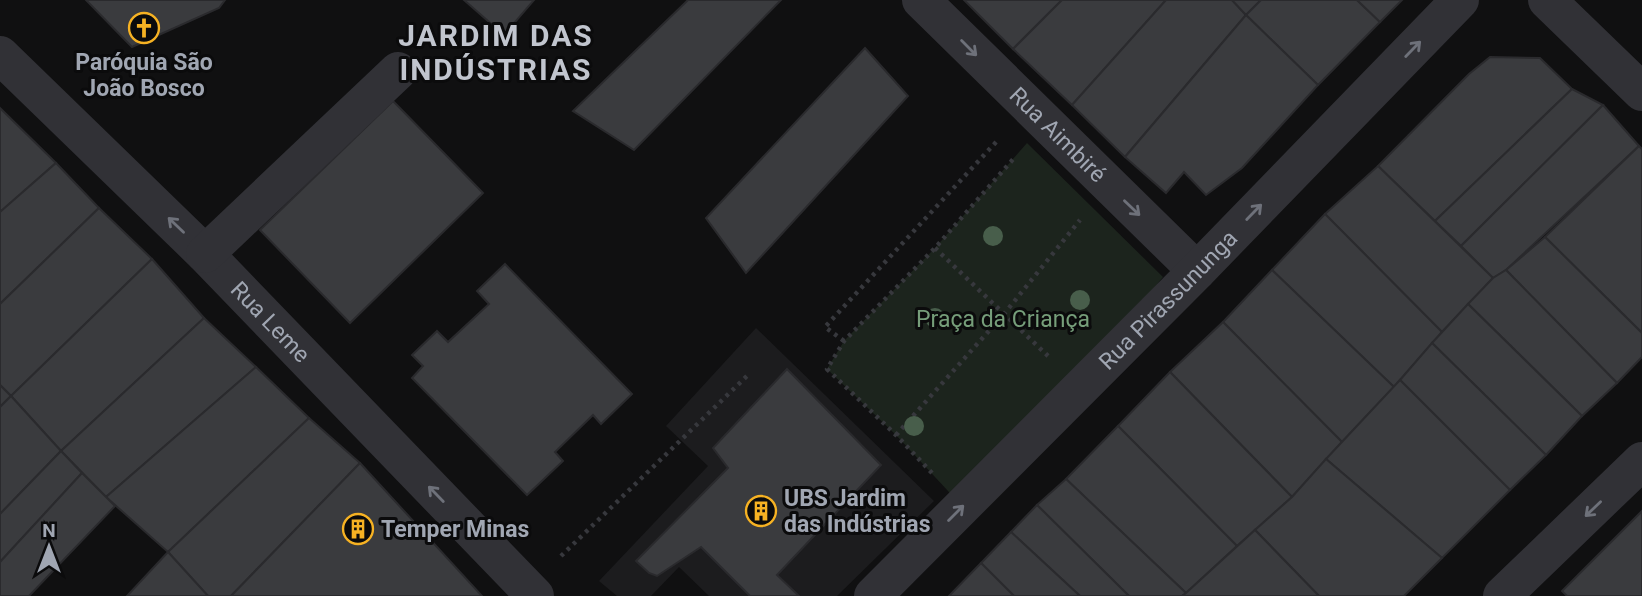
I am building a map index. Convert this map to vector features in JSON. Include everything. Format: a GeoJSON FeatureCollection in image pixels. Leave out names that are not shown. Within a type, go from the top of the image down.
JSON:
{"type":"FeatureCollection","features":[{"type":"Feature","properties":{"kind":"street","name":"Rua Aimbiré"},"geometry":{"type":"LineString","coordinates":[[921,0],[1197,271]]}},
{"type":"Feature","properties":{"kind":"street","name":"Rua Pirassununga"},"geometry":{"type":"LineString","coordinates":[[873,596],[1197,271],[1460,0]]}},
{"type":"Feature","properties":{"kind":"street"},"geometry":{"type":"LineString","coordinates":[[1555,3],[1642,92]]}},
{"type":"Feature","properties":{"kind":"street","name":"Rua Leme"},"geometry":{"type":"LineString","coordinates":[[0,55],[205,254],[531,592]]}},
{"type":"Feature","properties":{"kind":"street"},"geometry":{"type":"LineString","coordinates":[[205,254],[398,71]]}},
{"type":"Feature","properties":{"kind":"street"},"geometry":{"type":"LineString","coordinates":[[1502,596],[1642,461]]}},
{"type":"Feature","properties":{"kind":"path"},"geometry":{"type":"LineString","coordinates":[[844,341],[825,327],[1029,108]]}},
{"type":"Feature","properties":{"kind":"path"},"geometry":{"type":"LineString","coordinates":[[933,475],[896,435],[827,369],[844,341],[935,248],[1018,153]]}},
{"type":"Feature","properties":{"kind":"path"},"geometry":{"type":"LineString","coordinates":[[896,435],[1004,314],[1083,217]]}},
{"type":"Feature","properties":{"kind":"path"},"geometry":{"type":"LineString","coordinates":[[935,248],[1049,357]]}},
{"type":"Feature","properties":{"kind":"path"},"geometry":{"type":"LineString","coordinates":[[531,592],[747,376]]}},
{"type":"Feature","properties":{"kind":"shaded area"},"geometry":{"type":"Polygon","coordinates":[[[756,328],[934,501],[837,596],[709,596],[679,567],[651,596],[617,596],[599,581],[708,466],[666,426],[756,328]]]}},
{"type":"Feature","properties":{"kind":"green space","name":"Praça da Criança"},"geometry":{"type":"Polygon","coordinates":[[[1027,143],[1163,277],[1076,383],[961,505],[896,435],[827,369],[844,341],[935,248],[1027,143]]]}},
{"type":"Feature","properties":{"kind":"building","name":"Paróquia São João Bosco"},"geometry":{"type":"Polygon","coordinates":[[[86,0],[225,0],[219,8],[132,47],[86,0]]]}},
{"type":"Feature","properties":{"kind":"building"},"geometry":{"type":"Polygon","coordinates":[[[464,0],[534,0],[504,35],[464,0]]]}},
{"type":"Feature","properties":{"kind":"building"},"geometry":{"type":"Polygon","coordinates":[[[688,0],[781,0],[634,150],[573,111],[688,0]]]}},
{"type":"Feature","properties":{"kind":"building"},"geometry":{"type":"Polygon","coordinates":[[[964,0],[1062,0],[1013,49],[964,0]]]}},
{"type":"Feature","properties":{"kind":"building"},"geometry":{"type":"Polygon","coordinates":[[[1062,0],[1166,0],[1072,105],[1013,49],[1062,0]]]}},
{"type":"Feature","properties":{"kind":"building"},"geometry":{"type":"Polygon","coordinates":[[[1166,0],[1232,0],[1246,15],[1125,157],[1072,105],[1166,0]]]}},
{"type":"Feature","properties":{"kind":"building"},"geometry":{"type":"Polygon","coordinates":[[[1232,0],[1261,0],[1246,15],[1232,0]]]}},
{"type":"Feature","properties":{"kind":"building"},"geometry":{"type":"Polygon","coordinates":[[[1261,0],[1357,0],[1380,22],[1318,85],[1246,15],[1261,0]]]}},
{"type":"Feature","properties":{"kind":"building"},"geometry":{"type":"Polygon","coordinates":[[[1357,0],[1402,0],[1380,22],[1357,0]]]}},
{"type":"Feature","properties":{"kind":"building"},"geometry":{"type":"Polygon","coordinates":[[[1246,15],[1318,85],[1242,168],[1206,195],[1184,172],[1166,193],[1125,157],[1246,15]]]}},
{"type":"Feature","properties":{"kind":"building"},"geometry":{"type":"Polygon","coordinates":[[[865,48],[908,96],[746,273],[706,218],[865,48]]]}},
{"type":"Feature","properties":{"kind":"building"},"geometry":{"type":"Polygon","coordinates":[[[1490,57],[1540,58],[1572,89],[1435,221],[1378,166],[1469,74],[1490,57]]]}},
{"type":"Feature","properties":{"kind":"building"},"geometry":{"type":"Polygon","coordinates":[[[1572,89],[1603,105],[1461,246],[1435,221],[1572,89]]]}},
{"type":"Feature","properties":{"kind":"building"},"geometry":{"type":"Polygon","coordinates":[[[393,101],[483,193],[350,323],[260,230],[393,101]]]}},
{"type":"Feature","properties":{"kind":"building"},"geometry":{"type":"Polygon","coordinates":[[[1603,105],[1639,146],[1506,270],[1493,278],[1461,246],[1603,105]]]}},
{"type":"Feature","properties":{"kind":"building"},"geometry":{"type":"Polygon","coordinates":[[[0,108],[56,163],[0,212],[0,108]]]}},
{"type":"Feature","properties":{"kind":"building"},"geometry":{"type":"Polygon","coordinates":[[[1639,146],[1642,149],[1642,333],[1545,237],[1639,146]]]}},
{"type":"Feature","properties":{"kind":"building"},"geometry":{"type":"Polygon","coordinates":[[[56,163],[99,208],[0,304],[0,212],[56,163]]]}},
{"type":"Feature","properties":{"kind":"building"},"geometry":{"type":"Polygon","coordinates":[[[1378,166],[1493,278],[1442,332],[1325,214],[1378,166]]]}},
{"type":"Feature","properties":{"kind":"building"},"geometry":{"type":"Polygon","coordinates":[[[99,208],[152,259],[11,396],[0,385],[0,304],[99,208]]]}},
{"type":"Feature","properties":{"kind":"building"},"geometry":{"type":"Polygon","coordinates":[[[1325,214],[1442,332],[1394,387],[1272,270],[1325,214]]]}},
{"type":"Feature","properties":{"kind":"building"},"geometry":{"type":"Polygon","coordinates":[[[1545,237],[1642,333],[1642,357],[1617,383],[1506,270],[1545,237]]]}},
{"type":"Feature","properties":{"kind":"building"},"geometry":{"type":"Polygon","coordinates":[[[152,259],[204,318],[61,451],[11,396],[152,259]]]}},
{"type":"Feature","properties":{"kind":"building"},"geometry":{"type":"Polygon","coordinates":[[[505,264],[632,394],[601,424],[593,415],[555,452],[563,461],[527,495],[412,378],[423,366],[412,355],[437,331],[448,342],[489,304],[477,291],[505,264]]]}},
{"type":"Feature","properties":{"kind":"building"},"geometry":{"type":"Polygon","coordinates":[[[1272,270],[1394,387],[1342,442],[1223,322],[1272,270]]]}},
{"type":"Feature","properties":{"kind":"building"},"geometry":{"type":"Polygon","coordinates":[[[1506,270],[1617,383],[1582,416],[1468,304],[1493,278],[1506,270]]]}},
{"type":"Feature","properties":{"kind":"building"},"geometry":{"type":"Polygon","coordinates":[[[1468,304],[1582,416],[1546,455],[1432,343],[1468,304]]]}},
{"type":"Feature","properties":{"kind":"building"},"geometry":{"type":"Polygon","coordinates":[[[204,318],[256,367],[106,497],[61,451],[204,318]]]}},
{"type":"Feature","properties":{"kind":"building"},"geometry":{"type":"Polygon","coordinates":[[[1223,322],[1342,442],[1292,497],[1170,372],[1223,322]]]}},
{"type":"Feature","properties":{"kind":"building"},"geometry":{"type":"Polygon","coordinates":[[[1432,343],[1546,455],[1510,490],[1400,380],[1432,343]]]}},
{"type":"Feature","properties":{"kind":"building"},"geometry":{"type":"Polygon","coordinates":[[[256,367],[309,418],[168,552],[106,497],[256,367]]]}},
{"type":"Feature","properties":{"kind":"building","name":"UBS Jardim das Indústrias"},"geometry":{"type":"Polygon","coordinates":[[[787,369],[881,465],[777,575],[799,596],[750,596],[701,547],[657,576],[649,573],[636,561],[728,468],[713,448],[787,369]]]}},
{"type":"Feature","properties":{"kind":"building"},"geometry":{"type":"Polygon","coordinates":[[[1170,372],[1292,497],[1237,546],[1118,426],[1170,372]]]}},
{"type":"Feature","properties":{"kind":"building"},"geometry":{"type":"Polygon","coordinates":[[[1400,380],[1510,490],[1442,558],[1326,459],[1400,380]]]}},
{"type":"Feature","properties":{"kind":"building"},"geometry":{"type":"Polygon","coordinates":[[[0,385],[11,396],[0,407],[0,385]]]}},
{"type":"Feature","properties":{"kind":"building"},"geometry":{"type":"Polygon","coordinates":[[[11,396],[61,451],[0,514],[0,407],[11,396]]]}},
{"type":"Feature","properties":{"kind":"building"},"geometry":{"type":"Polygon","coordinates":[[[309,418],[360,463],[231,596],[208,596],[168,552],[309,418]]]}},
{"type":"Feature","properties":{"kind":"building"},"geometry":{"type":"Polygon","coordinates":[[[1118,426],[1237,546],[1186,593],[1066,479],[1118,426]]]}},
{"type":"Feature","properties":{"kind":"building"},"geometry":{"type":"Polygon","coordinates":[[[61,451],[82,473],[0,562],[0,514],[61,451]]]}},
{"type":"Feature","properties":{"kind":"building"},"geometry":{"type":"Polygon","coordinates":[[[1326,459],[1442,558],[1404,596],[1319,596],[1255,530],[1292,497],[1326,459]]]}},
{"type":"Feature","properties":{"kind":"building","name":"Temper Minas"},"geometry":{"type":"Polygon","coordinates":[[[360,463],[482,596],[231,596],[360,463]]]}},
{"type":"Feature","properties":{"kind":"building"},"geometry":{"type":"Polygon","coordinates":[[[82,473],[115,506],[29,596],[0,596],[0,562],[82,473]]]}},
{"type":"Feature","properties":{"kind":"building"},"geometry":{"type":"Polygon","coordinates":[[[1066,479],[1186,593],[1182,596],[1129,596],[1037,505],[1066,479]]]}},
{"type":"Feature","properties":{"kind":"building"},"geometry":{"type":"Polygon","coordinates":[[[1037,505],[1129,596],[1080,596],[1011,532],[1037,505]]]}},
{"type":"Feature","properties":{"kind":"building"},"geometry":{"type":"Polygon","coordinates":[[[1642,511],[1642,596],[1567,596],[1562,591],[1642,511]]]}},
{"type":"Feature","properties":{"kind":"building"},"geometry":{"type":"Polygon","coordinates":[[[1255,530],[1319,596],[1182,596],[1186,593],[1255,530]]]}},
{"type":"Feature","properties":{"kind":"building"},"geometry":{"type":"Polygon","coordinates":[[[1011,532],[1080,596],[1014,596],[981,563],[1011,532]]]}},
{"type":"Feature","properties":{"kind":"building"},"geometry":{"type":"Polygon","coordinates":[[[168,552],[208,596],[127,596],[168,552]]]}},
{"type":"Feature","properties":{"kind":"building"},"geometry":{"type":"Polygon","coordinates":[[[981,563],[1014,596],[949,596],[981,563]]]}},
{"type":"Feature","properties":{"kind":"place","name":"Paróquia São João Bosco"},"geometry":{"type":"Point","coordinates":[144,28]}},
{"type":"Feature","properties":{"kind":"place","name":"UBS Jardim das Indústrias"},"geometry":{"type":"Point","coordinates":[761,511]}},
{"type":"Feature","properties":{"kind":"place","name":"Temper Minas"},"geometry":{"type":"Point","coordinates":[358,529]}},
{"type":"Feature","properties":{"kind":"district","name":"JARDIM DAS INDÚSTRIAS"},"geometry":{"type":"Point","coordinates":[496,52]}}]}
